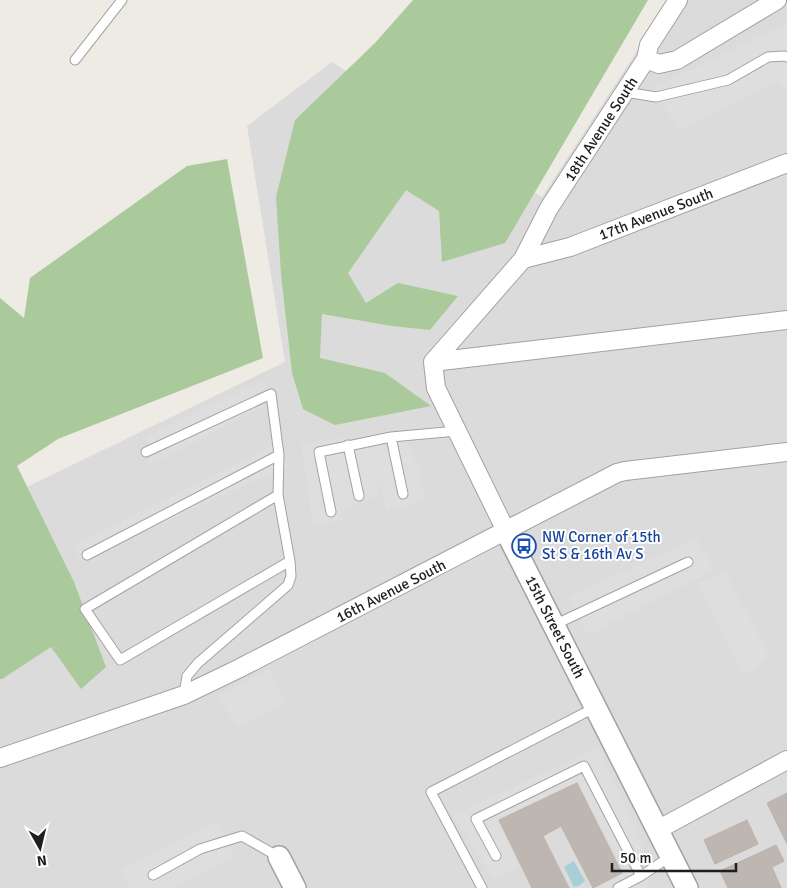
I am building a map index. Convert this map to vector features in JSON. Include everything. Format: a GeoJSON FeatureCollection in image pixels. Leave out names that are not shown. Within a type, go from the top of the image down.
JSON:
{"type":"FeatureCollection","features":[{"type":"Feature","properties":{"kind":"street","name":"18th Avenue South"},"geometry":{"type":"LineString","coordinates":[[523,259],[549,208],[646,59],[649,45],[678,0]]}},
{"type":"Feature","properties":{"kind":"street"},"geometry":{"type":"LineString","coordinates":[[646,59],[659,64],[677,60],[777,0]]}},
{"type":"Feature","properties":{"kind":"street","name":"17th Avenue South"},"geometry":{"type":"LineString","coordinates":[[523,259],[570,247],[787,163]]}},
{"type":"Feature","properties":{"kind":"street"},"geometry":{"type":"LineString","coordinates":[[433,362],[523,259]]}},
{"type":"Feature","properties":{"kind":"street"},"geometry":{"type":"LineString","coordinates":[[433,362],[787,320]]}},
{"type":"Feature","properties":{"kind":"street","name":"15th Street South"},"geometry":{"type":"LineString","coordinates":[[433,362],[436,388],[506,531],[687,888]]}},
{"type":"Feature","properties":{"kind":"street","name":"16th Avenue South"},"geometry":{"type":"LineString","coordinates":[[0,758],[184,695],[240,668],[617,473],[787,452]]}},
{"type":"Feature","properties":{"kind":"street"},"geometry":{"type":"LineString","coordinates":[[659,830],[787,760]]}},
{"type":"Feature","properties":{"kind":"street"},"geometry":{"type":"LineString","coordinates":[[279,857],[295,888]]}},
{"type":"Feature","properties":{"kind":"lane"},"geometry":{"type":"LineString","coordinates":[[75,60],[122,0]]}},
{"type":"Feature","properties":{"kind":"lane"},"geometry":{"type":"LineString","coordinates":[[625,92],[656,97],[728,80],[768,57],[787,57]]}},
{"type":"Feature","properties":{"kind":"lane"},"geometry":{"type":"LineString","coordinates":[[146,452],[271,394],[279,455],[278,495],[291,576],[288,585],[198,663],[187,676],[184,695]]}},
{"type":"Feature","properties":{"kind":"lane"},"geometry":{"type":"LineString","coordinates":[[331,512],[319,452],[391,437],[457,431]]}},
{"type":"Feature","properties":{"kind":"lane"},"geometry":{"type":"LineString","coordinates":[[391,437],[403,494]]}},
{"type":"Feature","properties":{"kind":"lane"},"geometry":{"type":"LineString","coordinates":[[348,445],[360,496]]}},
{"type":"Feature","properties":{"kind":"lane"},"geometry":{"type":"LineString","coordinates":[[87,554],[279,455]]}},
{"type":"Feature","properties":{"kind":"lane"},"geometry":{"type":"LineString","coordinates":[[278,495],[85,609],[120,660],[290,561]]}},
{"type":"Feature","properties":{"kind":"lane"},"geometry":{"type":"LineString","coordinates":[[554,625],[688,562]]}},
{"type":"Feature","properties":{"kind":"lane"},"geometry":{"type":"LineString","coordinates":[[482,888],[430,792],[596,707]]}},
{"type":"Feature","properties":{"kind":"lane"},"geometry":{"type":"LineString","coordinates":[[496,856],[476,819],[584,766],[641,876]]}},
{"type":"Feature","properties":{"kind":"lane"},"geometry":{"type":"LineString","coordinates":[[153,875],[200,849],[242,836],[279,857]]}},
{"type":"Feature","properties":{"kind":"lane"},"geometry":{"type":"LineString","coordinates":[[618,888],[672,856]]}},
{"type":"Feature","properties":{"kind":"shaded area"},"geometry":{"type":"Polygon","coordinates":[[[670,0],[787,0],[787,888],[0,888],[0,500],[285,362],[247,126],[332,62],[542,197],[670,0]]]}},
{"type":"Feature","properties":{"kind":"shaded area"},"geometry":{"type":"Polygon","coordinates":[[[786,23],[787,95],[778,81],[680,130],[652,89],[786,23]]]}},
{"type":"Feature","properties":{"kind":"shaded area"},"geometry":{"type":"Polygon","coordinates":[[[266,379],[263,407],[149,466],[147,437],[266,379]]]}},
{"type":"Feature","properties":{"kind":"shaded area"},"geometry":{"type":"Polygon","coordinates":[[[416,429],[417,439],[407,443],[424,480],[420,481],[427,497],[401,509],[399,506],[387,511],[371,458],[380,494],[341,511],[342,520],[313,524],[301,443],[416,429]]]}},
{"type":"Feature","properties":{"kind":"shaded area"},"geometry":{"type":"Polygon","coordinates":[[[277,443],[287,466],[82,561],[72,545],[277,443]]]}},
{"type":"Feature","properties":{"kind":"shaded area"},"geometry":{"type":"Polygon","coordinates":[[[697,538],[714,570],[588,635],[568,597],[697,538]]]}},
{"type":"Feature","properties":{"kind":"shaded area"},"geometry":{"type":"Polygon","coordinates":[[[726,572],[770,658],[743,675],[697,584],[726,572]]]}},
{"type":"Feature","properties":{"kind":"shaded area"},"geometry":{"type":"Polygon","coordinates":[[[269,669],[286,702],[236,727],[218,695],[269,669]]]}},
{"type":"Feature","properties":{"kind":"shaded area"},"geometry":{"type":"Polygon","coordinates":[[[598,747],[655,874],[648,883],[650,888],[597,888],[625,874],[577,781],[497,820],[519,867],[494,880],[453,816],[598,747]]]}},
{"type":"Feature","properties":{"kind":"shaded area"},"geometry":{"type":"Polygon","coordinates":[[[218,821],[235,857],[172,888],[129,888],[120,869],[218,821]]]}},
{"type":"Feature","properties":{"kind":"green space"},"geometry":{"type":"Polygon","coordinates":[[[413,0],[648,0],[505,243],[442,262],[439,211],[406,190],[348,273],[366,303],[398,283],[458,296],[430,330],[392,326],[322,314],[320,358],[385,373],[431,406],[335,425],[303,409],[292,373],[281,274],[276,197],[295,120],[375,43],[413,0]]]}},
{"type":"Feature","properties":{"kind":"green space"},"geometry":{"type":"Polygon","coordinates":[[[227,159],[263,358],[58,439],[17,466],[74,582],[106,667],[81,689],[51,647],[0,679],[0,298],[24,318],[30,278],[187,166],[227,159]]]}},
{"type":"Feature","properties":{"kind":"water"},"geometry":{"type":"Polygon","coordinates":[[[574,861],[585,881],[579,886],[574,887],[564,867],[574,861]]]}},
{"type":"Feature","properties":{"kind":"building"},"geometry":{"type":"Polygon","coordinates":[[[577,783],[622,873],[593,888],[561,826],[543,836],[569,888],[532,888],[499,820],[577,783]]]}},
{"type":"Feature","properties":{"kind":"building"},"geometry":{"type":"Polygon","coordinates":[[[787,793],[787,844],[767,803],[787,793]]]}},
{"type":"Feature","properties":{"kind":"building"},"geometry":{"type":"Polygon","coordinates":[[[747,820],[758,844],[715,864],[704,840],[747,820]]]}},
{"type":"Feature","properties":{"kind":"building"},"geometry":{"type":"Polygon","coordinates":[[[776,845],[784,861],[772,867],[781,888],[728,888],[720,871],[776,845]]]}},
{"type":"Feature","properties":{"kind":"place","name":"NW Corner of 15th St S & 16th Av S"},"geometry":{"type":"Point","coordinates":[524,546]}}]}
